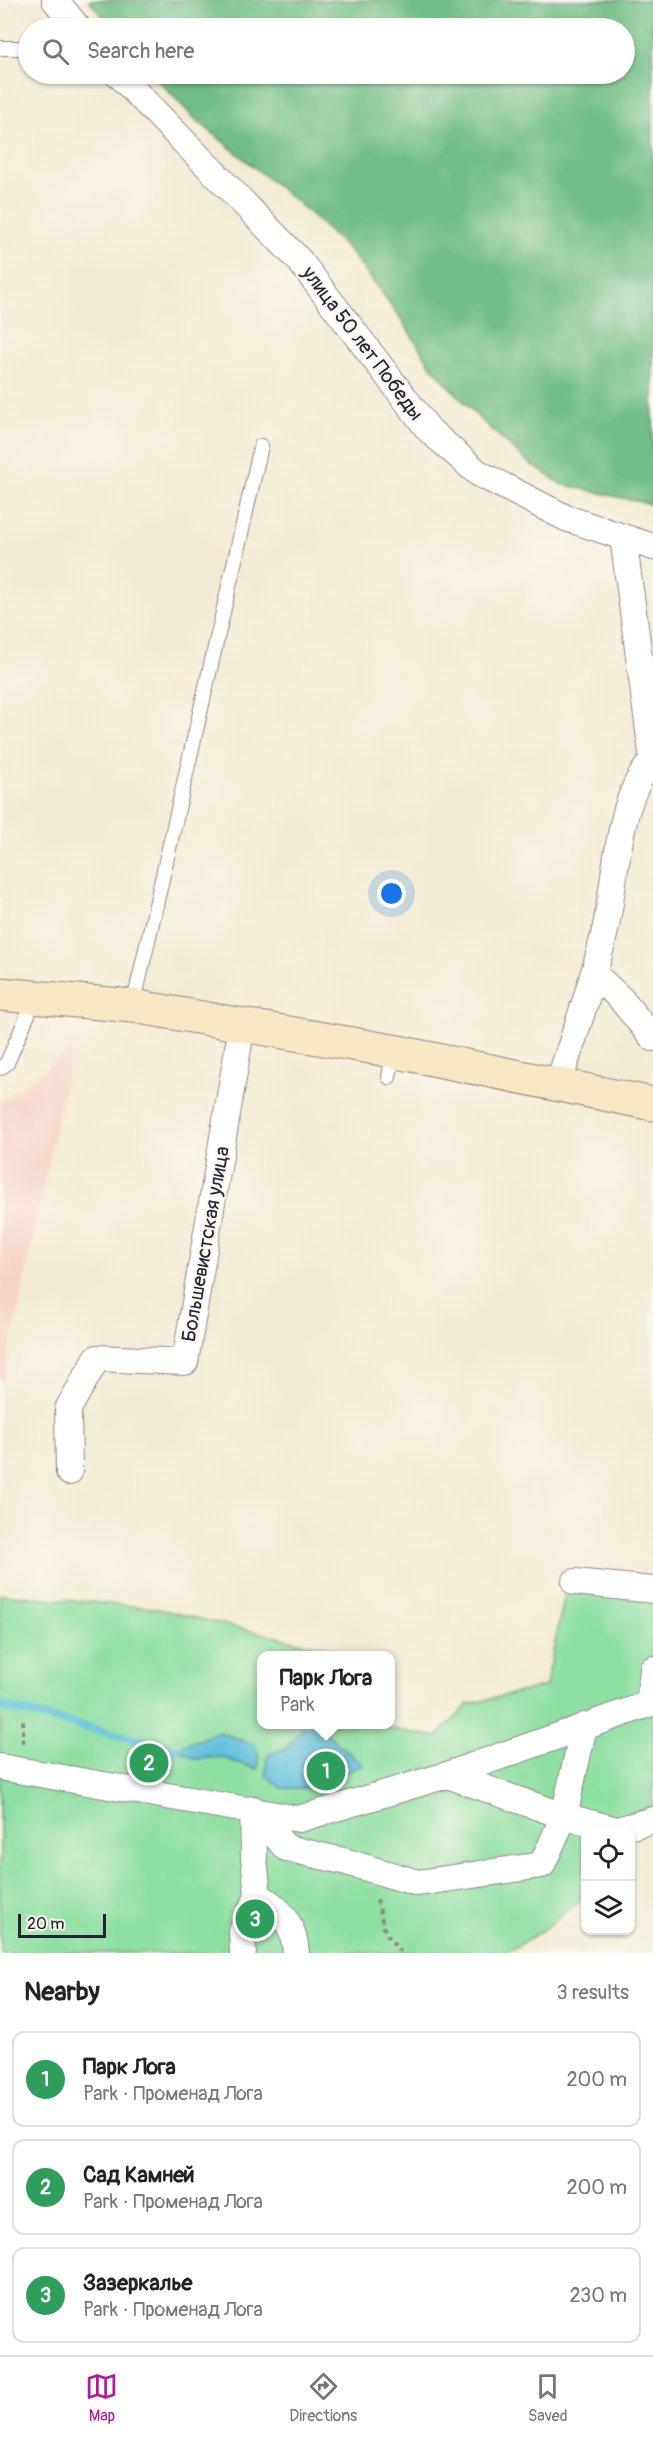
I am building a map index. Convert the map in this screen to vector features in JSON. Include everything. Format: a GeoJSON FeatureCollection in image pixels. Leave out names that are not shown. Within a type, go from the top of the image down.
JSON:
{"type":"FeatureCollection","features":[{"type":"Feature","properties":{"kind":"street"},"geometry":{"type":"LineString","coordinates":[[55,0],[70,18]]}},
{"type":"Feature","properties":{"kind":"street","name":"улица 50 лет Победы"},"geometry":{"type":"LineString","coordinates":[[128,84],[299,260],[429,430],[478,473],[566,518],[653,547]]}},
{"type":"Feature","properties":{"kind":"street"},"geometry":{"type":"LineString","coordinates":[[558,1085],[605,933],[624,820],[644,770],[653,761],[623,537]]}},
{"type":"Feature","properties":{"kind":"street"},"geometry":{"type":"LineString","coordinates":[[594,974],[620,998],[653,1038]]}},
{"type":"Feature","properties":{"kind":"street"},"geometry":{"type":"LineString","coordinates":[[0,994],[133,1006],[242,1025],[391,1064],[558,1085],[653,1104]]}},
{"type":"Feature","properties":{"kind":"street","name":"Большевистская улица"},"geometry":{"type":"LineString","coordinates":[[69,1472],[68,1409],[97,1358],[185,1362],[242,1025]]}},
{"type":"Feature","properties":{"kind":"street"},"geometry":{"type":"LineString","coordinates":[[575,1582],[653,1590]]}},
{"type":"Feature","properties":{"kind":"street"},"geometry":{"type":"LineString","coordinates":[[0,1767],[253,1809],[299,1819],[447,1774],[649,1704],[653,1669]]}},
{"type":"Feature","properties":{"kind":"street"},"geometry":{"type":"LineString","coordinates":[[253,1809],[286,1848],[343,1861],[418,1883],[542,1865],[564,1816],[584,1726]]}},
{"type":"Feature","properties":{"kind":"street"},"geometry":{"type":"LineString","coordinates":[[447,1774],[564,1816],[617,1830],[653,1820]]}},
{"type":"Feature","properties":{"kind":"street"},"geometry":{"type":"LineString","coordinates":[[243,1953],[242,1932],[258,1896],[254,1858],[253,1809]]}},
{"type":"Feature","properties":{"kind":"street"},"geometry":{"type":"LineString","coordinates":[[258,1896],[277,1906],[286,1921],[296,1953]]}},
{"type":"Feature","properties":{"kind":"lane"},"geometry":{"type":"LineString","coordinates":[[0,48],[18,48]]}},
{"type":"Feature","properties":{"kind":"lane"},"geometry":{"type":"LineString","coordinates":[[133,1006],[261,446]]}},
{"type":"Feature","properties":{"kind":"lane"},"geometry":{"type":"LineString","coordinates":[[0,1068],[7,1063],[35,998]]}},
{"type":"Feature","properties":{"kind":"path"},"geometry":{"type":"LineString","coordinates":[[343,1861],[376,1899],[385,1932],[401,1953]]}},
{"type":"Feature","properties":{"kind":"shaded area"},"geometry":{"type":"Polygon","coordinates":[[[72,1049],[4,1379],[0,1379],[0,1103],[72,1049]]]}},
{"type":"Feature","properties":{"kind":"green space"},"geometry":{"type":"Polygon","coordinates":[[[89,0],[653,0],[653,505],[561,484],[526,461],[476,415],[431,366],[398,314],[349,250],[303,207],[194,118],[162,84],[635,84],[635,18],[104,18],[89,0]]]}},
{"type":"Feature","properties":{"kind":"green space"},"geometry":{"type":"Polygon","coordinates":[[[569,1575],[653,1580],[653,1805],[598,1827],[581,1827],[581,1899],[545,1929],[506,1953],[0,1953],[0,1594],[154,1608],[337,1651],[257,1651],[257,1729],[393,1729],[437,1737],[469,1704],[546,1686],[569,1575]]]}},
{"type":"Feature","properties":{"kind":"water"},"geometry":{"type":"Polygon","coordinates":[[[301,1729],[321,1729],[363,1765],[308,1788],[281,1788],[266,1775],[267,1756],[287,1748],[301,1729]]]}},
{"type":"Feature","properties":{"kind":"water"},"geometry":{"type":"Polygon","coordinates":[[[219,1732],[255,1745],[259,1759],[257,1769],[220,1757],[196,1759],[175,1749],[219,1732]]]}},
{"type":"Feature","properties":{"kind":"waterway"},"geometry":{"type":"LineString","coordinates":[[0,1706],[175,1749]]}},
{"type":"Feature","properties":{"kind":"place","name":"Сад Камней"},"geometry":{"type":"Point","coordinates":[149,1763]}},
{"type":"Feature","properties":{"kind":"place","name":"Парк Лога"},"geometry":{"type":"Point","coordinates":[326,1771]}},
{"type":"Feature","properties":{"kind":"place","name":"Зазеркалье"},"geometry":{"type":"Point","coordinates":[255,1919]}}]}
